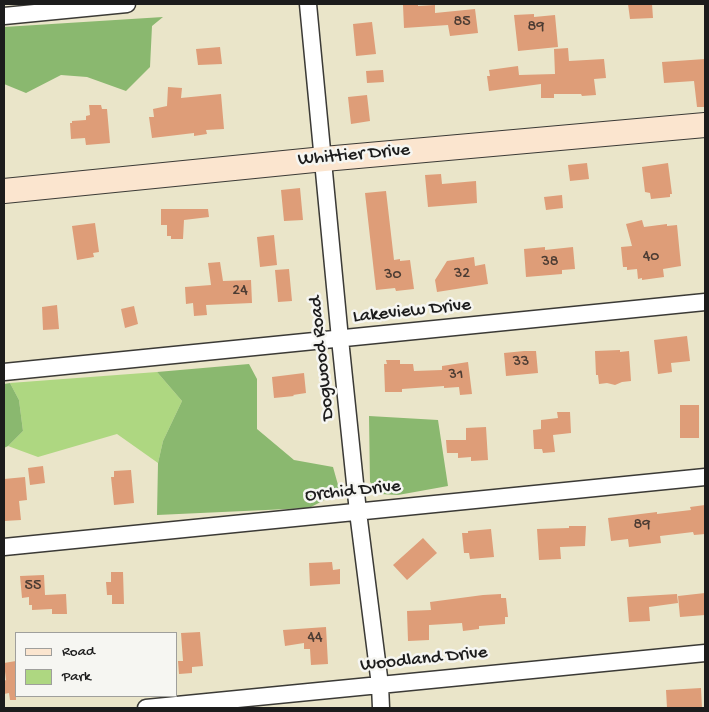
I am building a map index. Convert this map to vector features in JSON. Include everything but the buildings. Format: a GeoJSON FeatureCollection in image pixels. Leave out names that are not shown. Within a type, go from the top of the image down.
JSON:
{"type":"FeatureCollection","features":[{"type":"Feature","properties":{"kind":"street"},"geometry":{"type":"LineString","coordinates":[[4,16],[127,4]]}},
{"type":"Feature","properties":{"kind":"street","name":"Dogwood Road"},"geometry":{"type":"LineString","coordinates":[[308,4],[340,339],[358,512],[380,685],[381,708]]}},
{"type":"Feature","properties":{"kind":"street","name":"Whittier Drive"},"geometry":{"type":"LineString","coordinates":[[4,191],[324,159],[705,125]]}},
{"type":"Feature","properties":{"kind":"street","name":"Lakeview Drive"},"geometry":{"type":"LineString","coordinates":[[4,372],[705,302]]}},
{"type":"Feature","properties":{"kind":"street","name":"Orchid Drive"},"geometry":{"type":"LineString","coordinates":[[4,547],[705,477]]}},
{"type":"Feature","properties":{"kind":"street","name":"Woodland Drive"},"geometry":{"type":"LineString","coordinates":[[146,708],[705,653]]}},
{"type":"Feature","properties":{"kind":"green space"},"geometry":{"type":"Polygon","coordinates":[[[163,17],[152,26],[150,67],[126,91],[87,77],[61,75],[26,93],[4,84],[4,27],[163,17]]]}},
{"type":"Feature","properties":{"kind":"green space"},"geometry":{"type":"Polygon","coordinates":[[[249,364],[257,379],[257,429],[294,460],[333,467],[340,492],[309,508],[157,515],[158,463],[163,441],[182,401],[157,372],[249,364]]]}},
{"type":"Feature","properties":{"kind":"green space"},"geometry":{"type":"Polygon","coordinates":[[[157,372],[182,401],[163,441],[158,463],[117,434],[38,457],[8,446],[23,431],[19,400],[10,383],[157,372]]]}},
{"type":"Feature","properties":{"kind":"green space"},"geometry":{"type":"Polygon","coordinates":[[[10,383],[19,400],[23,431],[4,448],[4,384],[10,383]]]}},
{"type":"Feature","properties":{"kind":"green space"},"geometry":{"type":"Polygon","coordinates":[[[369,416],[438,420],[448,486],[398,495],[381,494],[370,482],[369,416]]]}}]}
